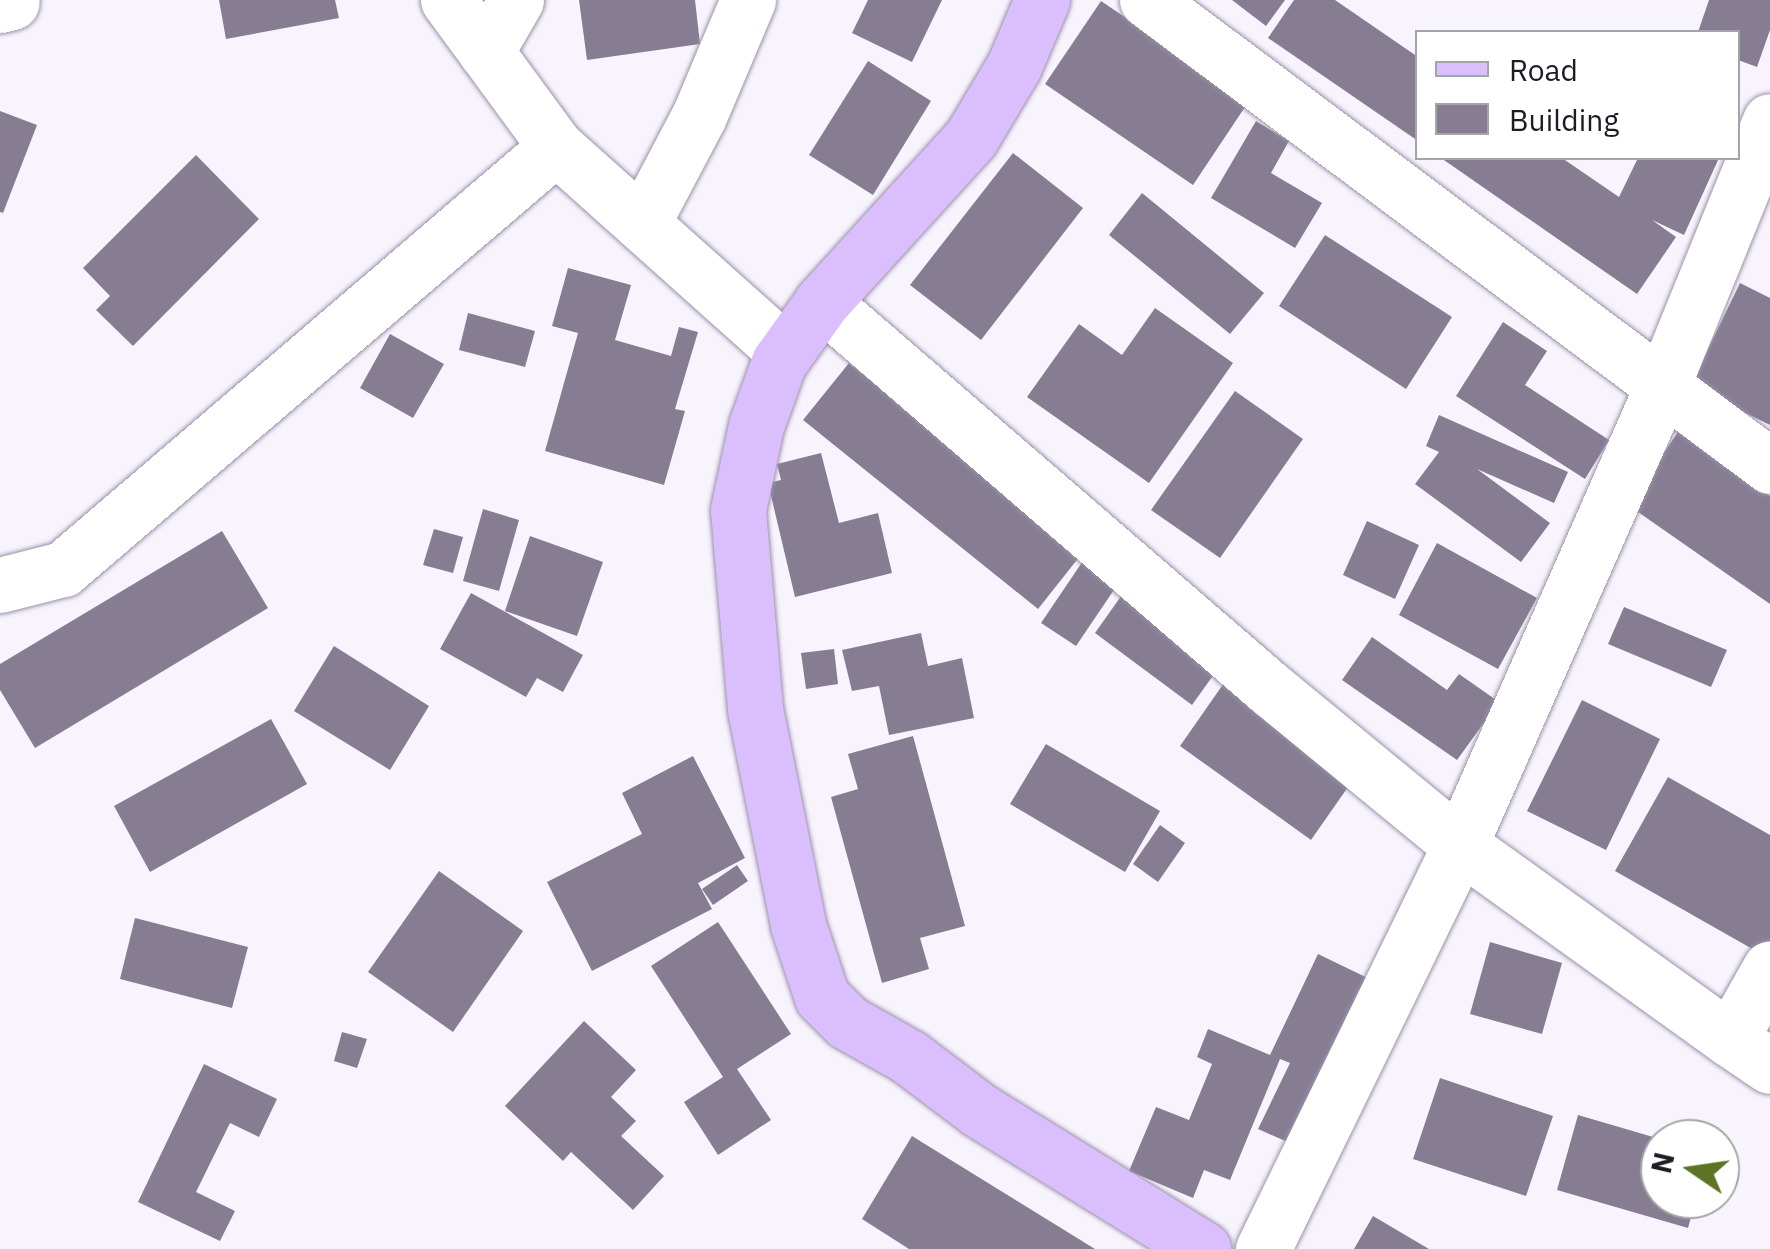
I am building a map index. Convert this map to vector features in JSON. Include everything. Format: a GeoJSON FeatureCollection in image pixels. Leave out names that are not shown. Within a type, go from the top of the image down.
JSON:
{"type":"FeatureCollection","features":[{"type":"Feature","properties":{"kind":"main road"},"geometry":{"type":"LineString","coordinates":[[1042,0],[1014,66],[971,138],[822,302],[784,352],[756,426],[738,510],[755,709],[798,925],[822,998],[847,1022],[909,1057],[979,1110],[1203,1249]]}},
{"type":"Feature","properties":{"kind":"street"},"geometry":{"type":"LineString","coordinates":[[448,0],[556,147],[784,352]]}},
{"type":"Feature","properties":{"kind":"street"},"geometry":{"type":"LineString","coordinates":[[486,52],[516,0]]}},
{"type":"Feature","properties":{"kind":"street"},"geometry":{"type":"LineString","coordinates":[[719,0],[723,60]]}},
{"type":"Feature","properties":{"kind":"street"},"geometry":{"type":"LineString","coordinates":[[642,224],[699,116],[748,0]]}},
{"type":"Feature","properties":{"kind":"street"},"geometry":{"type":"LineString","coordinates":[[1146,0],[1661,389],[1770,466]]}},
{"type":"Feature","properties":{"kind":"street"},"geometry":{"type":"LineString","coordinates":[[1263,1249],[1460,845],[1661,389],[1770,121]]}},
{"type":"Feature","properties":{"kind":"street"},"geometry":{"type":"LineString","coordinates":[[0,585],[64,569],[556,147]]}},
{"type":"Feature","properties":{"kind":"street"},"geometry":{"type":"LineString","coordinates":[[822,302],[1270,689],[1460,845],[1750,1052],[1770,968]]}},
{"type":"Feature","properties":{"kind":"building"},"geometry":{"type":"Polygon","coordinates":[[[219,0],[335,0],[339,18],[226,39],[219,0]]]}},
{"type":"Feature","properties":{"kind":"building"},"geometry":{"type":"Polygon","coordinates":[[[579,0],[695,0],[700,44],[587,60],[579,0]]]}},
{"type":"Feature","properties":{"kind":"building"},"geometry":{"type":"Polygon","coordinates":[[[868,0],[942,0],[912,62],[852,33],[868,0]]]}},
{"type":"Feature","properties":{"kind":"building"},"geometry":{"type":"Polygon","coordinates":[[[1232,0],[1285,0],[1266,26],[1232,0]]]}},
{"type":"Feature","properties":{"kind":"building"},"geometry":{"type":"Polygon","coordinates":[[[1294,0],[1335,0],[1415,55],[1415,139],[1268,38],[1294,0]]]}},
{"type":"Feature","properties":{"kind":"building"},"geometry":{"type":"Polygon","coordinates":[[[1709,0],[1770,0],[1770,30],[1757,67],[1740,61],[1740,30],[1699,30],[1709,0]]]}},
{"type":"Feature","properties":{"kind":"building"},"geometry":{"type":"Polygon","coordinates":[[[1101,1],[1249,101],[1193,185],[1045,84],[1101,1]]]}},
{"type":"Feature","properties":{"kind":"building"},"geometry":{"type":"Polygon","coordinates":[[[868,61],[931,101],[873,195],[809,155],[868,61]]]}},
{"type":"Feature","properties":{"kind":"building"},"geometry":{"type":"Polygon","coordinates":[[[0,111],[37,125],[3,213],[0,212],[0,111]]]}},
{"type":"Feature","properties":{"kind":"building"},"geometry":{"type":"Polygon","coordinates":[[[1256,121],[1289,141],[1271,173],[1322,203],[1295,248],[1211,198],[1256,121]]]}},
{"type":"Feature","properties":{"kind":"building"},"geometry":{"type":"Polygon","coordinates":[[[1013,153],[1083,208],[981,340],[910,285],[1013,153]]]}},
{"type":"Feature","properties":{"kind":"building"},"geometry":{"type":"Polygon","coordinates":[[[196,155],[259,219],[133,346],[96,310],[110,296],[83,268],[196,155]]]}},
{"type":"Feature","properties":{"kind":"building"},"geometry":{"type":"Polygon","coordinates":[[[1444,160],[1565,160],[1619,197],[1637,160],[1718,160],[1684,235],[1652,220],[1676,237],[1637,294],[1444,160]]]}},
{"type":"Feature","properties":{"kind":"building"},"geometry":{"type":"Polygon","coordinates":[[[1142,193],[1264,293],[1230,334],[1109,235],[1142,193]]]}},
{"type":"Feature","properties":{"kind":"building"},"geometry":{"type":"Polygon","coordinates":[[[1325,235],[1452,317],[1406,389],[1279,306],[1325,235]]]}},
{"type":"Feature","properties":{"kind":"building"},"geometry":{"type":"Polygon","coordinates":[[[568,268],[631,285],[615,340],[671,356],[679,327],[698,332],[675,409],[685,411],[664,485],[545,451],[578,333],[552,326],[568,268]]]}},
{"type":"Feature","properties":{"kind":"building"},"geometry":{"type":"Polygon","coordinates":[[[1740,283],[1770,298],[1770,425],[1690,386],[1740,283]]]}},
{"type":"Feature","properties":{"kind":"building"},"geometry":{"type":"Polygon","coordinates":[[[1155,308],[1233,363],[1149,483],[1027,397],[1079,324],[1122,355],[1155,308]]]}},
{"type":"Feature","properties":{"kind":"building"},"geometry":{"type":"Polygon","coordinates":[[[468,313],[535,331],[525,367],[459,350],[468,313]]]}},
{"type":"Feature","properties":{"kind":"building"},"geometry":{"type":"Polygon","coordinates":[[[1503,322],[1547,351],[1525,385],[1609,440],[1585,479],[1456,396],[1503,322]]]}},
{"type":"Feature","properties":{"kind":"building"},"geometry":{"type":"Polygon","coordinates":[[[390,334],[444,364],[413,418],[360,388],[390,334]]]}},
{"type":"Feature","properties":{"kind":"building"},"geometry":{"type":"Polygon","coordinates":[[[849,363],[1084,551],[1038,609],[803,420],[849,363]]]}},
{"type":"Feature","properties":{"kind":"building"},"geometry":{"type":"Polygon","coordinates":[[[1235,391],[1303,439],[1220,558],[1151,510],[1235,391]]]}},
{"type":"Feature","properties":{"kind":"building"},"geometry":{"type":"Polygon","coordinates":[[[1439,415],[1568,472],[1554,503],[1477,469],[1550,523],[1521,562],[1415,484],[1439,452],[1426,446],[1439,415]]]}},
{"type":"Feature","properties":{"kind":"building"},"geometry":{"type":"Polygon","coordinates":[[[1678,432],[1770,496],[1770,604],[1628,505],[1678,432]]]}},
{"type":"Feature","properties":{"kind":"building"},"geometry":{"type":"Polygon","coordinates":[[[821,453],[839,523],[878,513],[892,573],[795,597],[768,483],[781,480],[777,464],[821,453]]]}},
{"type":"Feature","properties":{"kind":"building"},"geometry":{"type":"Polygon","coordinates":[[[483,509],[519,520],[499,591],[463,581],[483,509]]]}},
{"type":"Feature","properties":{"kind":"building"},"geometry":{"type":"Polygon","coordinates":[[[1367,521],[1419,545],[1395,599],[1343,575],[1367,521]]]}},
{"type":"Feature","properties":{"kind":"building"},"geometry":{"type":"Polygon","coordinates":[[[434,529],[463,537],[453,573],[423,565],[434,529]]]}},
{"type":"Feature","properties":{"kind":"building"},"geometry":{"type":"Polygon","coordinates":[[[222,531],[268,608],[35,748],[0,690],[0,664],[222,531]]]}},
{"type":"Feature","properties":{"kind":"building"},"geometry":{"type":"Polygon","coordinates":[[[530,536],[603,562],[577,636],[505,611],[530,536]]]}},
{"type":"Feature","properties":{"kind":"building"},"geometry":{"type":"Polygon","coordinates":[[[1437,543],[1537,598],[1498,669],[1399,615],[1437,543]]]}},
{"type":"Feature","properties":{"kind":"building"},"geometry":{"type":"Polygon","coordinates":[[[1087,555],[1122,578],[1076,646],[1041,623],[1087,555]]]}},
{"type":"Feature","properties":{"kind":"building"},"geometry":{"type":"Polygon","coordinates":[[[1124,592],[1222,663],[1192,705],[1095,633],[1124,592]]]}},
{"type":"Feature","properties":{"kind":"building"},"geometry":{"type":"Polygon","coordinates":[[[471,593],[583,655],[563,692],[537,678],[526,697],[440,649],[471,593]]]}},
{"type":"Feature","properties":{"kind":"building"},"geometry":{"type":"Polygon","coordinates":[[[1624,607],[1727,650],[1711,687],[1608,644],[1624,607]]]}},
{"type":"Feature","properties":{"kind":"building"},"geometry":{"type":"Polygon","coordinates":[[[921,633],[928,666],[962,658],[974,718],[889,735],[879,686],[852,691],[842,650],[921,633]]]}},
{"type":"Feature","properties":{"kind":"building"},"geometry":{"type":"Polygon","coordinates":[[[1372,637],[1447,690],[1459,674],[1499,702],[1457,760],[1342,680],[1372,637]]]}},
{"type":"Feature","properties":{"kind":"building"},"geometry":{"type":"Polygon","coordinates":[[[334,646],[429,706],[390,770],[294,711],[334,646]]]}},
{"type":"Feature","properties":{"kind":"building"},"geometry":{"type":"Polygon","coordinates":[[[834,649],[838,684],[806,689],[801,653],[834,649]]]}},
{"type":"Feature","properties":{"kind":"building"},"geometry":{"type":"Polygon","coordinates":[[[1224,683],[1355,777],[1311,840],[1180,746],[1224,683]]]}},
{"type":"Feature","properties":{"kind":"building"},"geometry":{"type":"Polygon","coordinates":[[[1582,700],[1660,739],[1606,850],[1527,811],[1582,700]]]}},
{"type":"Feature","properties":{"kind":"building"},"geometry":{"type":"Polygon","coordinates":[[[271,719],[307,784],[150,872],[114,806],[271,719]]]}},
{"type":"Feature","properties":{"kind":"building"},"geometry":{"type":"Polygon","coordinates":[[[913,736],[965,926],[920,938],[929,969],[882,983],[831,797],[858,789],[848,754],[913,736]]]}},
{"type":"Feature","properties":{"kind":"building"},"geometry":{"type":"Polygon","coordinates":[[[1046,744],[1160,811],[1125,872],[1010,804],[1046,744]]]}},
{"type":"Feature","properties":{"kind":"building"},"geometry":{"type":"Polygon","coordinates":[[[693,756],[745,858],[698,883],[712,909],[592,971],[547,882],[642,834],[622,793],[693,756]]]}},
{"type":"Feature","properties":{"kind":"building"},"geometry":{"type":"Polygon","coordinates":[[[1668,777],[1770,835],[1770,941],[1763,955],[1615,871],[1668,777]]]}},
{"type":"Feature","properties":{"kind":"building"},"geometry":{"type":"Polygon","coordinates":[[[1160,825],[1185,843],[1158,882],[1133,864],[1160,825]]]}},
{"type":"Feature","properties":{"kind":"building"},"geometry":{"type":"Polygon","coordinates":[[[737,865],[748,881],[713,905],[702,889],[737,865]]]}},
{"type":"Feature","properties":{"kind":"building"},"geometry":{"type":"Polygon","coordinates":[[[439,871],[523,931],[453,1032],[368,972],[439,871]]]}},
{"type":"Feature","properties":{"kind":"building"},"geometry":{"type":"Polygon","coordinates":[[[135,918],[248,947],[232,1008],[120,979],[135,918]]]}},
{"type":"Feature","properties":{"kind":"building"},"geometry":{"type":"Polygon","coordinates":[[[718,922],[791,1034],[737,1069],[771,1120],[718,1155],[684,1102],[723,1077],[651,966],[718,922]]]}},
{"type":"Feature","properties":{"kind":"building"},"geometry":{"type":"Polygon","coordinates":[[[1490,942],[1562,963],[1542,1034],[1470,1014],[1490,942]]]}},
{"type":"Feature","properties":{"kind":"building"},"geometry":{"type":"Polygon","coordinates":[[[1318,954],[1378,983],[1299,1147],[1258,1129],[1290,1063],[1280,1059],[1230,1180],[1204,1170],[1193,1198],[1129,1171],[1156,1107],[1189,1120],[1212,1064],[1197,1057],[1208,1029],[1270,1055],[1318,954]]]}},
{"type":"Feature","properties":{"kind":"building"},"geometry":{"type":"Polygon","coordinates":[[[584,1021],[636,1070],[611,1097],[636,1121],[621,1136],[664,1176],[633,1210],[571,1152],[563,1161],[505,1106],[584,1021]]]}},
{"type":"Feature","properties":{"kind":"building"},"geometry":{"type":"Polygon","coordinates":[[[342,1032],[367,1039],[357,1068],[334,1061],[342,1032]]]}},
{"type":"Feature","properties":{"kind":"building"},"geometry":{"type":"Polygon","coordinates":[[[204,1064],[277,1099],[259,1137],[230,1123],[196,1192],[235,1211],[220,1241],[138,1202],[204,1064]]]}},
{"type":"Feature","properties":{"kind":"building"},"geometry":{"type":"Polygon","coordinates":[[[1440,1078],[1553,1116],[1526,1196],[1413,1159],[1440,1078]]]}},
{"type":"Feature","properties":{"kind":"building"},"geometry":{"type":"Polygon","coordinates":[[[1578,1115],[1640,1133],[1640,1214],[1557,1190],[1578,1115]]]}},
{"type":"Feature","properties":{"kind":"building"},"geometry":{"type":"Polygon","coordinates":[[[912,1136],[1095,1249],[909,1249],[862,1219],[912,1136]]]}},
{"type":"Feature","properties":{"kind":"building"},"geometry":{"type":"Polygon","coordinates":[[[1373,1216],[1429,1249],[1354,1249],[1373,1216]]]}},
{"type":"Feature","properties":{"kind":"building"},"geometry":{"type":"Polygon","coordinates":[[[1657,1219],[1690,1219],[1688,1228],[1657,1219]]]}}]}
